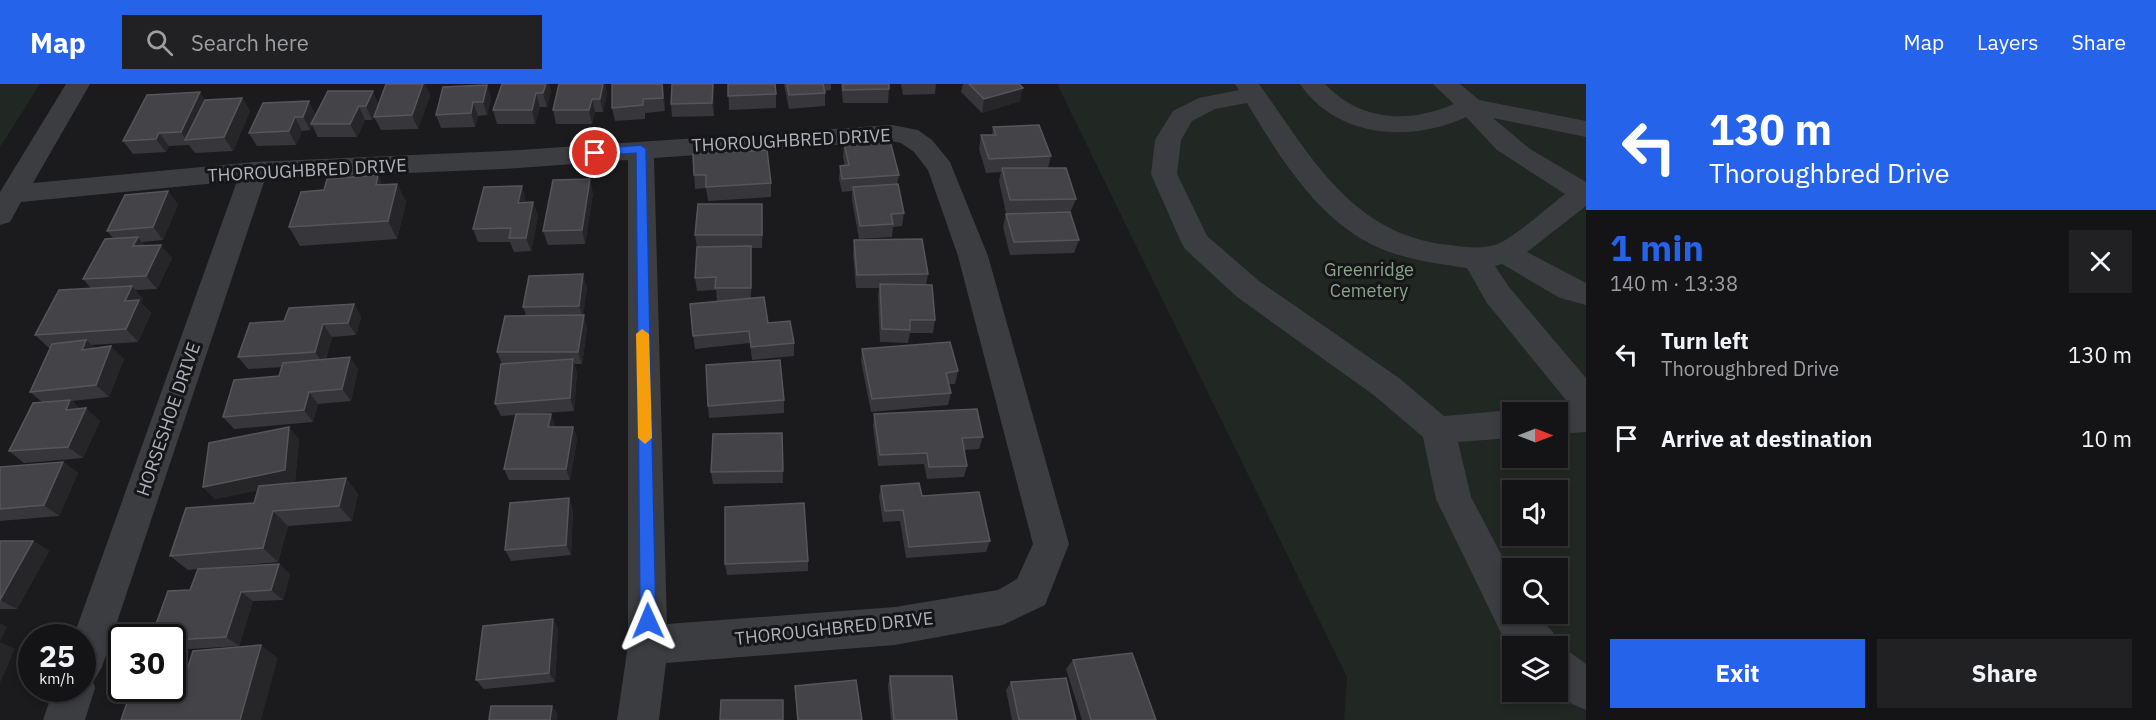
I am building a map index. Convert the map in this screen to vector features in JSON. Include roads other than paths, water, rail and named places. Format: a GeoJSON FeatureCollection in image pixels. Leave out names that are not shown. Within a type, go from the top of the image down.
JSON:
{"type":"FeatureCollection","features":[{"type":"Feature","properties":{"kind":"street"},"geometry":{"type":"LineString","coordinates":[[6,204],[78,84]]}},
{"type":"Feature","properties":{"kind":"street"},"geometry":{"type":"LineString","coordinates":[[1312,84],[1334,105],[1364,120],[1390,127],[1421,124],[1471,106],[1586,129]]}},
{"type":"Feature","properties":{"kind":"street"},"geometry":{"type":"LineString","coordinates":[[1445,84],[1471,106],[1479,120],[1514,149],[1584,192],[1506,253],[1476,260],[1402,246],[1359,224],[1316,182],[1282,141],[1250,89],[1208,103],[1182,116],[1168,140],[1164,174],[1195,242],[1248,289],[1387,387],[1438,430],[1454,499],[1515,620],[1530,636]]}},
{"type":"Feature","properties":{"kind":"street","name":"THOROUGHBRED DRIVE"},"geometry":{"type":"LineString","coordinates":[[6,204],[254,171],[503,160],[892,133],[909,136],[923,146],[941,168],[972,256],[1051,544],[1031,592],[1003,607],[895,626],[648,645]]}},
{"type":"Feature","properties":{"kind":"street"},"geometry":{"type":"LineString","coordinates":[[638,720],[648,645],[641,149]]}},
{"type":"Feature","properties":{"kind":"street","name":"HORSESHOE DRIVE"},"geometry":{"type":"LineString","coordinates":[[96,627],[254,171]]}},
{"type":"Feature","properties":{"kind":"street"},"geometry":{"type":"LineString","coordinates":[[1506,253],[1571,290],[1586,294]]}},
{"type":"Feature","properties":{"kind":"street"},"geometry":{"type":"LineString","coordinates":[[1476,260],[1498,295],[1586,401]]}},
{"type":"Feature","properties":{"kind":"street"},"geometry":{"type":"LineString","coordinates":[[1568,419],[1586,418]]}},
{"type":"Feature","properties":{"kind":"street"},"geometry":{"type":"LineString","coordinates":[[1438,430],[1502,425]]}},
{"type":"Feature","properties":{"kind":"street"},"geometry":{"type":"LineString","coordinates":[[1568,676],[1586,690]]}},
{"type":"Feature","properties":{"kind":"street"},"geometry":{"type":"LineString","coordinates":[[64,720],[70,702]]}},
{"type":"Feature","properties":{"kind":"park label","name":"Greenridge Cemetery"},"geometry":{"type":"Point","coordinates":[1369,279]}}]}
